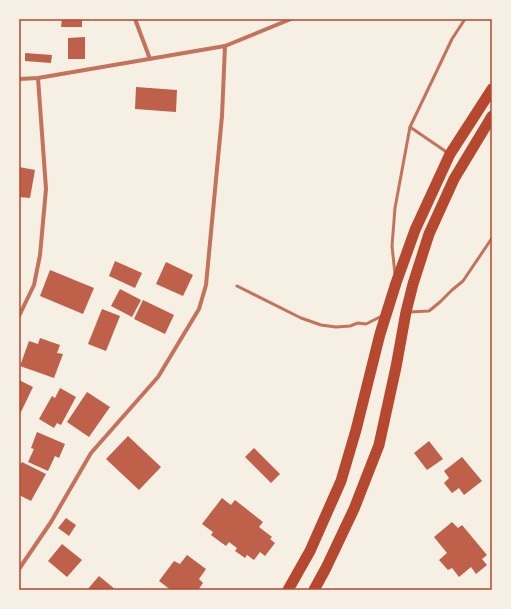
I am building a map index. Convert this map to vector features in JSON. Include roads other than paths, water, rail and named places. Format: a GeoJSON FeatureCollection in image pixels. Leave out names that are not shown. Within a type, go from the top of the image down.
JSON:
{"type":"FeatureCollection","features":[{"type":"Feature","properties":{"kind":"highway"},"geometry":{"type":"LineString","coordinates":[[288,590],[310,551],[341,481],[356,430],[380,334],[415,230],[450,154],[492,88]]}},
{"type":"Feature","properties":{"kind":"highway"},"geometry":{"type":"LineString","coordinates":[[314,590],[354,509],[379,445],[412,284],[430,234],[454,179],[492,116]]}},
{"type":"Feature","properties":{"kind":"street"},"geometry":{"type":"LineString","coordinates":[[135,19],[150,59]]}},
{"type":"Feature","properties":{"kind":"street"},"geometry":{"type":"LineString","coordinates":[[19,79],[38,78],[225,46],[291,19]]}},
{"type":"Feature","properties":{"kind":"street"},"geometry":{"type":"LineString","coordinates":[[19,570],[51,522],[91,453],[158,377],[199,309],[206,285],[222,116],[225,46]]}},
{"type":"Feature","properties":{"kind":"street"},"geometry":{"type":"LineString","coordinates":[[19,316],[34,284],[39,262],[46,189],[38,78]]}},
{"type":"Feature","properties":{"kind":"lane"},"geometry":{"type":"LineString","coordinates":[[396,283],[392,246],[395,208],[410,127],[452,39],[465,19]]}},
{"type":"Feature","properties":{"kind":"lane"},"geometry":{"type":"LineString","coordinates":[[410,127],[450,154]]}},
{"type":"Feature","properties":{"kind":"lane"},"geometry":{"type":"LineString","coordinates":[[406,312],[429,311],[440,302],[463,281],[492,238]]}},
{"type":"Feature","properties":{"kind":"lane"},"geometry":{"type":"LineString","coordinates":[[237,286],[301,318],[328,327],[350,326],[358,323],[366,324],[388,313]]}}]}
